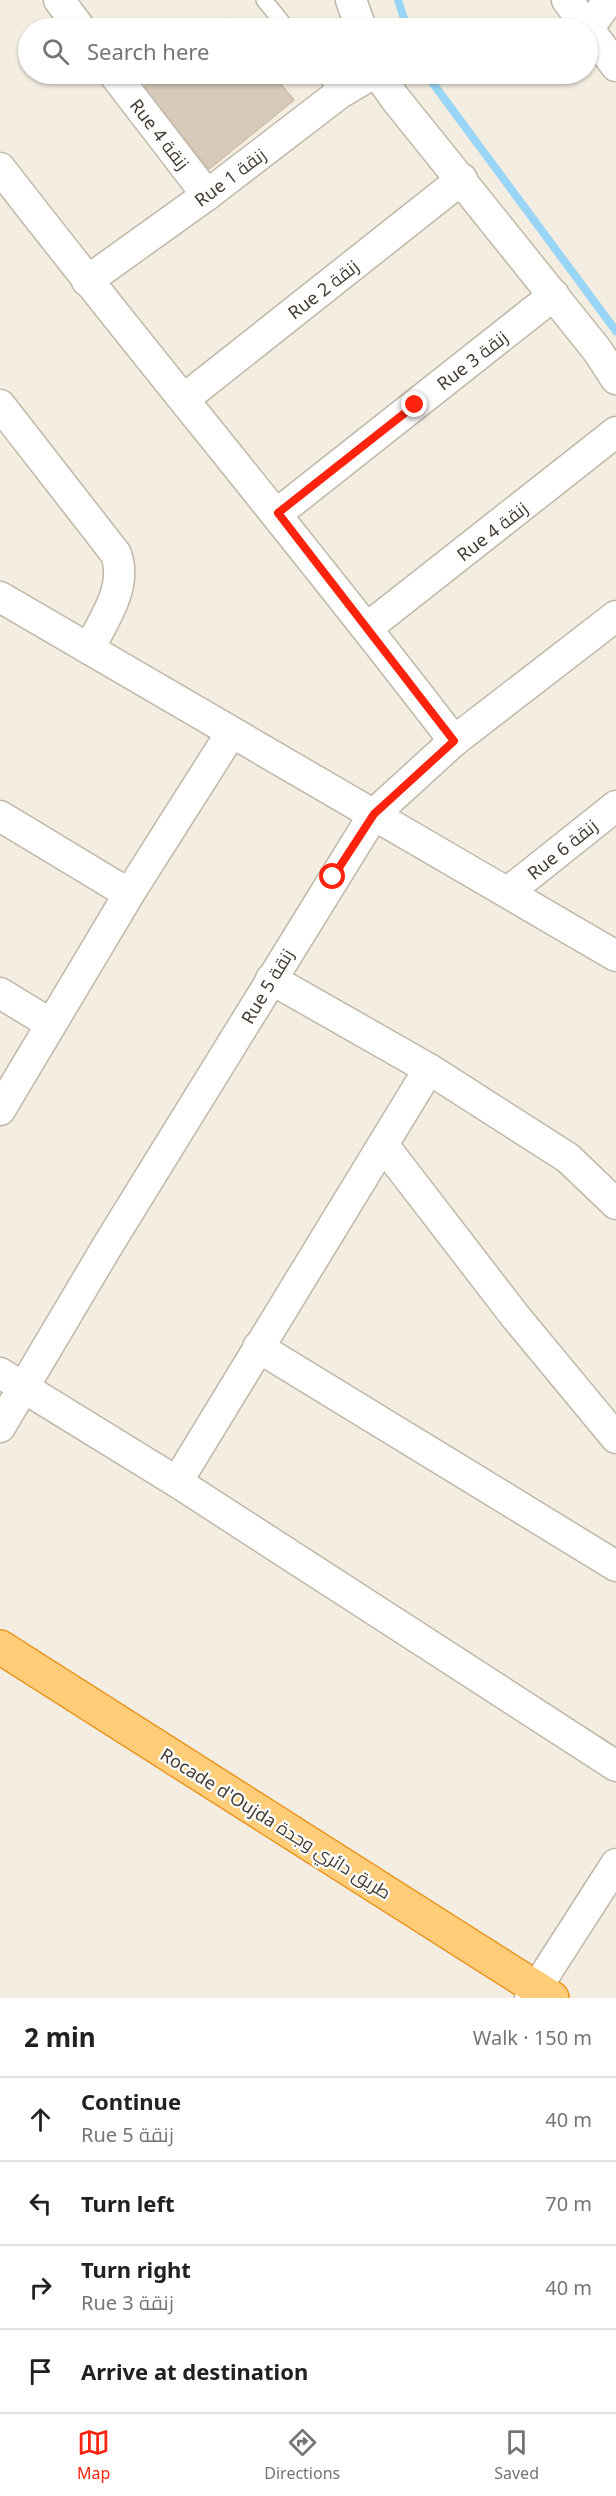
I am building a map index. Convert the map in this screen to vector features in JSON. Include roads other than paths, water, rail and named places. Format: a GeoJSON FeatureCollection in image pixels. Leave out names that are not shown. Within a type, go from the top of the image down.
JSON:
{"type":"FeatureCollection","features":[{"type":"Feature","properties":{"kind":"highway","name":"Rocade d'Oujda طريق دائري وجدة"},"geometry":{"type":"LineString","coordinates":[[0,1647],[539,1994]]}},
{"type":"Feature","properties":{"kind":"street"},"geometry":{"type":"LineString","coordinates":[[59,0],[72,18]]}},
{"type":"Feature","properties":{"kind":"street"},"geometry":{"type":"LineString","coordinates":[[351,0],[357,18]]}},
{"type":"Feature","properties":{"kind":"street"},"geometry":{"type":"LineString","coordinates":[[567,0],[580,18]]}},
{"type":"Feature","properties":{"kind":"street"},"geometry":{"type":"LineString","coordinates":[[596,18],[609,0]]}},
{"type":"Feature","properties":{"kind":"street"},"geometry":{"type":"LineString","coordinates":[[598,42],[616,66]]}},
{"type":"Feature","properties":{"kind":"street","name":"Rue 4 زنقة"},"geometry":{"type":"LineString","coordinates":[[122,84],[207,195]]}},
{"type":"Feature","properties":{"kind":"street","name":"Rue 1 زنقة"},"geometry":{"type":"LineString","coordinates":[[87,281],[207,195],[331,84]]}},
{"type":"Feature","properties":{"kind":"street"},"geometry":{"type":"LineString","coordinates":[[385,84],[554,295],[616,379]]}},
{"type":"Feature","properties":{"kind":"street"},"geometry":{"type":"LineString","coordinates":[[0,168],[87,281],[278,513],[454,741]]}},
{"type":"Feature","properties":{"kind":"street","name":"Rue 2 زنقة"},"geometry":{"type":"LineString","coordinates":[[184,399],[462,179]]}},
{"type":"Feature","properties":{"kind":"street","name":"Rue 3 زنقة"},"geometry":{"type":"LineString","coordinates":[[278,513],[554,295]]}},
{"type":"Feature","properties":{"kind":"street"},"geometry":{"type":"LineString","coordinates":[[0,405],[117,554],[121,567],[118,588],[89,649]]}},
{"type":"Feature","properties":{"kind":"street","name":"Rue 4 زنقة"},"geometry":{"type":"LineString","coordinates":[[367,628],[616,432]]}},
{"type":"Feature","properties":{"kind":"street"},"geometry":{"type":"LineString","coordinates":[[0,597],[616,956]]}},
{"type":"Feature","properties":{"kind":"street","name":"Rue 5 زنقة"},"geometry":{"type":"LineString","coordinates":[[0,1427],[11,1381],[271,979],[374,814],[454,741],[616,616]]}},
{"type":"Feature","properties":{"kind":"street"},"geometry":{"type":"LineString","coordinates":[[0,1110],[129,894],[231,733]]}},
{"type":"Feature","properties":{"kind":"street","name":"Rue 6 زنقة"},"geometry":{"type":"LineString","coordinates":[[508,892],[616,806]]}},
{"type":"Feature","properties":{"kind":"street"},"geometry":{"type":"LineString","coordinates":[[0,816],[129,894]]}},
{"type":"Feature","properties":{"kind":"street"},"geometry":{"type":"LineString","coordinates":[[271,979],[429,1069],[568,1158],[616,1204]]}},
{"type":"Feature","properties":{"kind":"street"},"geometry":{"type":"LineString","coordinates":[[0,993],[51,1024]]}},
{"type":"Feature","properties":{"kind":"street"},"geometry":{"type":"LineString","coordinates":[[177,1482],[429,1069]]}},
{"type":"Feature","properties":{"kind":"street"},"geometry":{"type":"LineString","coordinates":[[384,1146],[516,1316],[616,1438]]}},
{"type":"Feature","properties":{"kind":"street"},"geometry":{"type":"LineString","coordinates":[[258,1347],[616,1566]]}},
{"type":"Feature","properties":{"kind":"street"},"geometry":{"type":"LineString","coordinates":[[11,1381],[177,1482],[616,1766]]}},
{"type":"Feature","properties":{"kind":"street"},"geometry":{"type":"LineString","coordinates":[[539,1994],[616,1864]]}},
{"type":"Feature","properties":{"kind":"lane"},"geometry":{"type":"LineString","coordinates":[[264,0],[279,18]]}},
{"type":"Feature","properties":{"kind":"waterway"},"geometry":{"type":"LineString","coordinates":[[398,0],[404,18]]}},
{"type":"Feature","properties":{"kind":"waterway"},"geometry":{"type":"LineString","coordinates":[[433,84],[616,331]]}}]}
